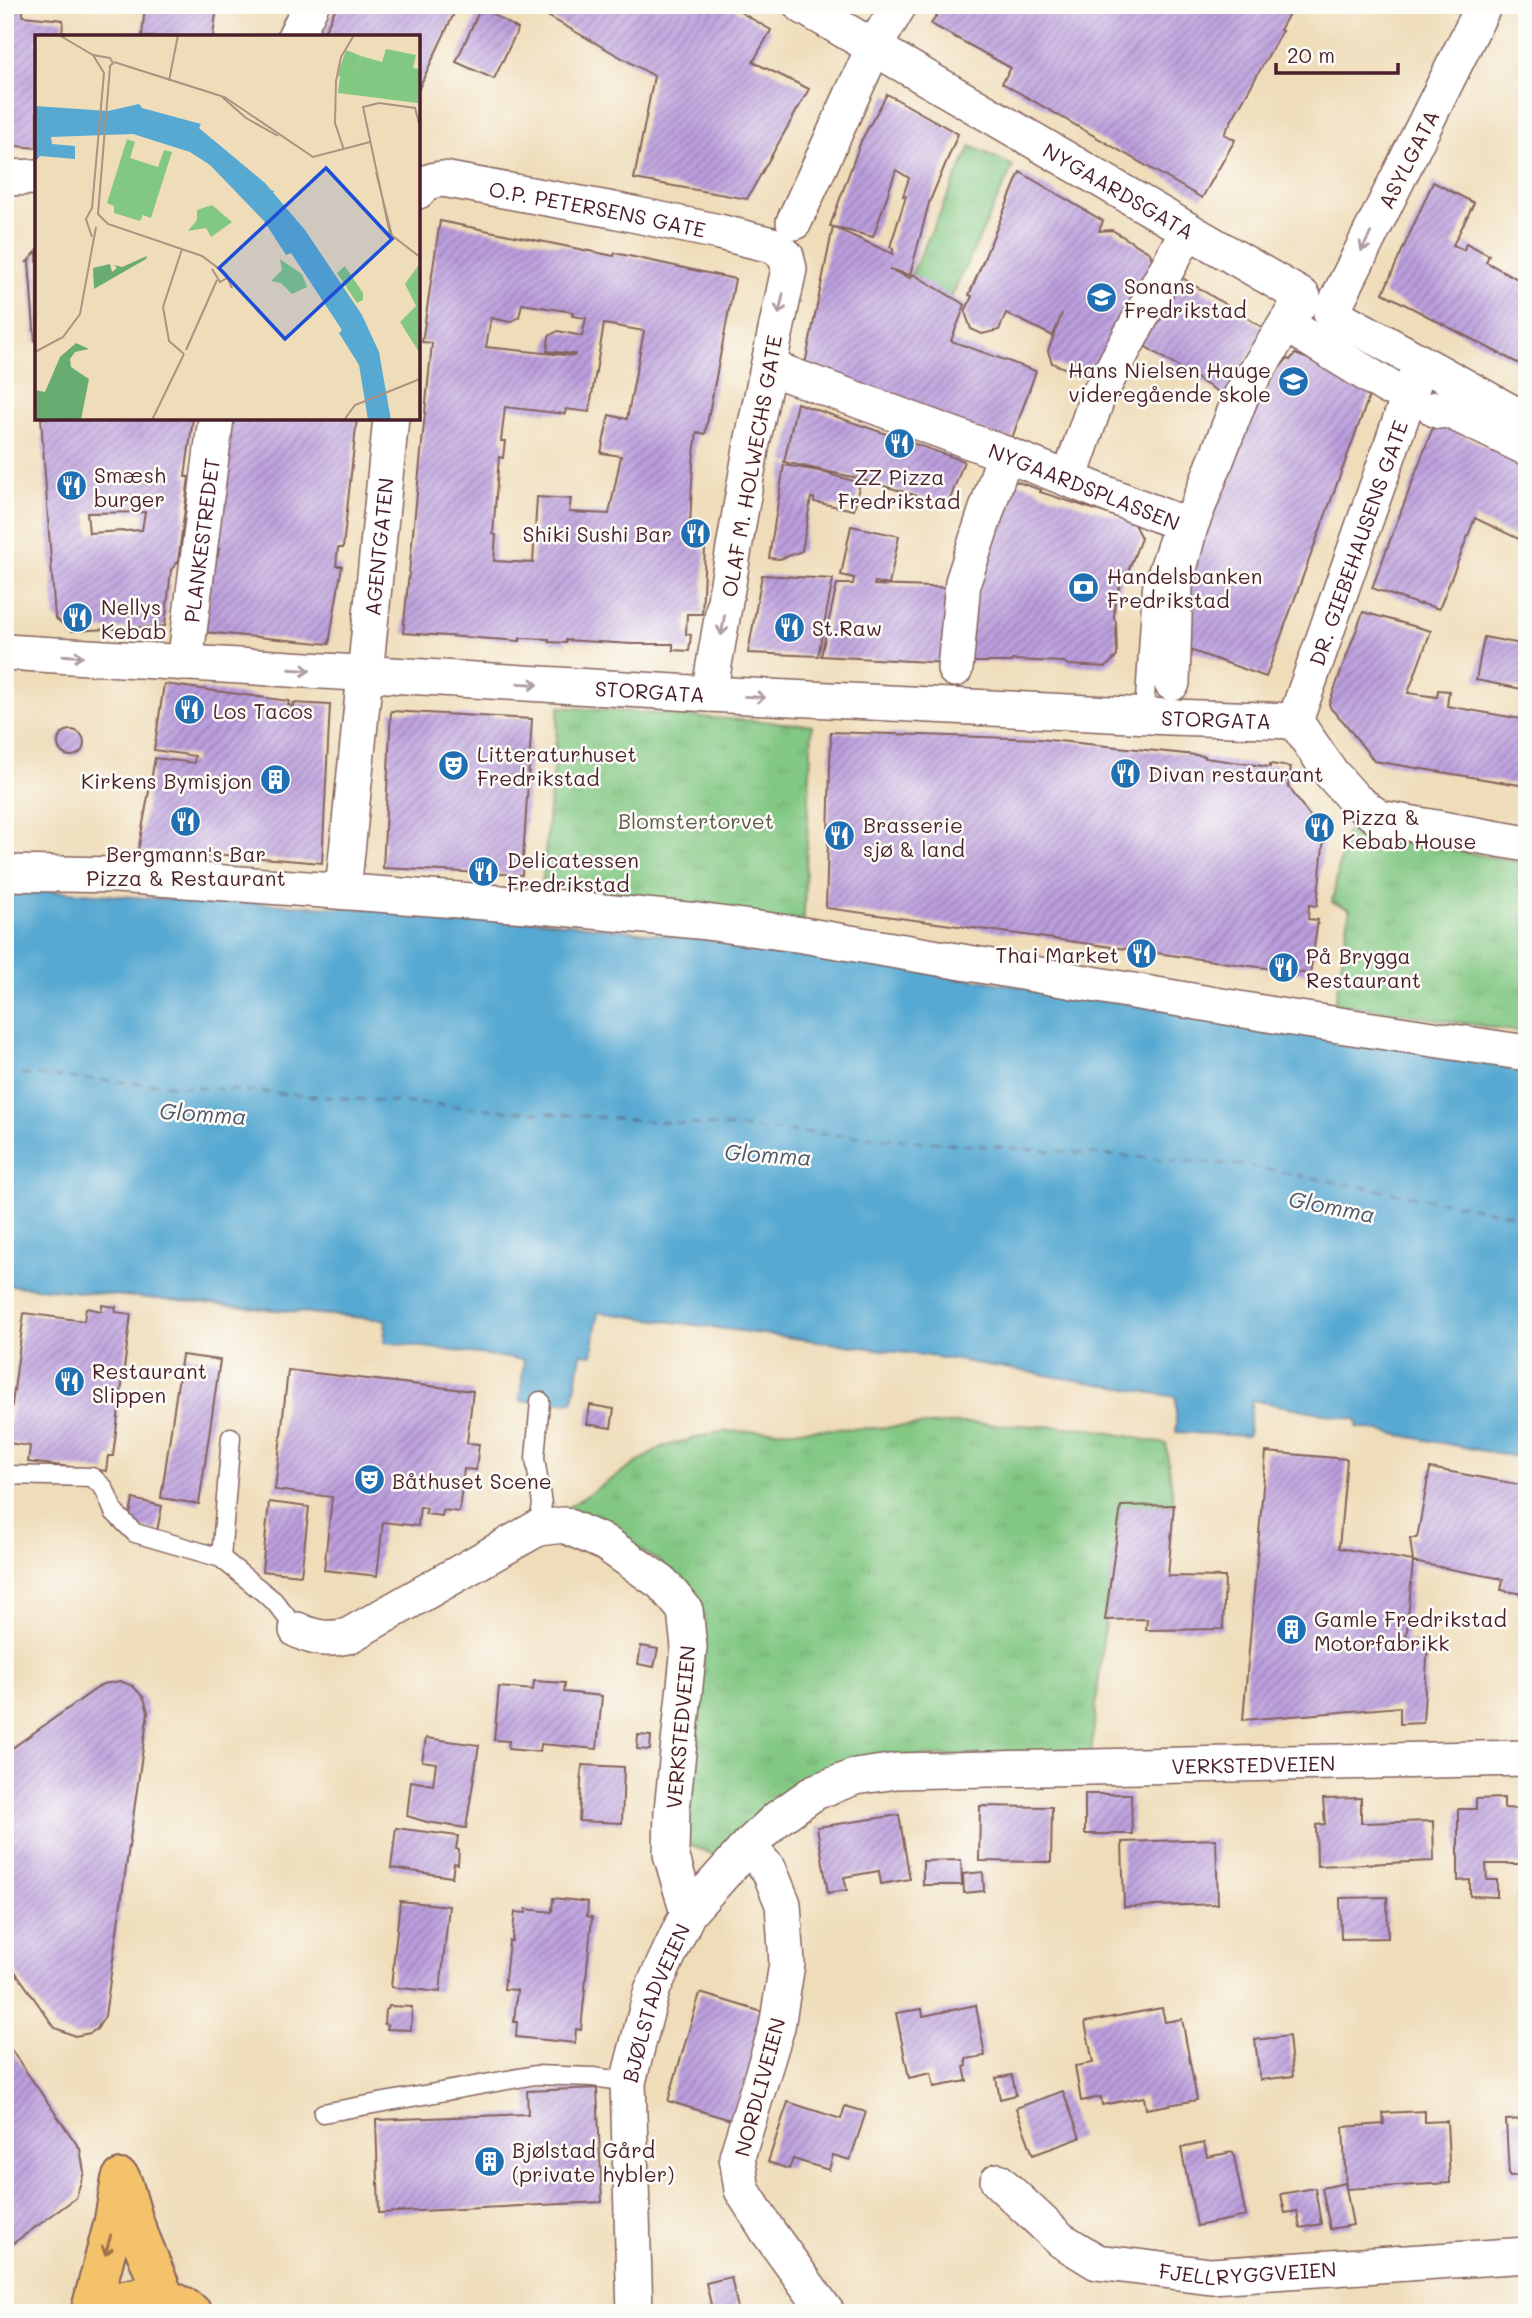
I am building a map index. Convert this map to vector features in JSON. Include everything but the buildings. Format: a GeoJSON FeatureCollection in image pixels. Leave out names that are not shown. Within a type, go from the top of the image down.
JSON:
{"type":"FeatureCollection","features":[{"type":"Feature","properties":{"kind":"main road"},"geometry":{"type":"LineString","coordinates":[[90,2313],[113,2225],[121,2179],[135,2225],[178,2306]]}},
{"type":"Feature","properties":{"kind":"main road"},"geometry":{"type":"LineString","coordinates":[[95,2313],[124,2299],[145,2297],[178,2306]]}},
{"type":"Feature","properties":{"kind":"street"},"geometry":{"type":"LineString","coordinates":[[296,35],[311,5]]}},
{"type":"Feature","properties":{"kind":"street","name":"NYGAARDSGATA"},"geometry":{"type":"LineString","coordinates":[[801,5],[1303,297],[1286,324]]}},
{"type":"Feature","properties":{"kind":"street"},"geometry":{"type":"LineString","coordinates":[[783,233],[874,47],[899,5]]}},
{"type":"Feature","properties":{"kind":"street","name":"ASYLGATA"},"geometry":{"type":"LineString","coordinates":[[1420,363],[1331,313],[1485,5]]}},
{"type":"Feature","properties":{"kind":"street"},"geometry":{"type":"LineString","coordinates":[[5,178],[35,177]]}},
{"type":"Feature","properties":{"kind":"street","name":"O.P. PETERSENS GATE"},"geometry":{"type":"LineString","coordinates":[[420,185],[443,179],[613,210],[783,233]]}},
{"type":"Feature","properties":{"kind":"street"},"geometry":{"type":"LineString","coordinates":[[1069,479],[1097,398],[1188,230]]}},
{"type":"Feature","properties":{"kind":"street","name":"OLAF M. HOLWECHS GATE"},"geometry":{"type":"LineString","coordinates":[[709,694],[752,443],[789,269],[783,233]]}},
{"type":"Feature","properties":{"kind":"street"},"geometry":{"type":"LineString","coordinates":[[1286,324],[1388,387]]}},
{"type":"Feature","properties":{"kind":"street","name":"NYGAARDSPLASSEN"},"geometry":{"type":"LineString","coordinates":[[768,367],[1069,479],[1179,533],[1241,396],[1286,324]]}},
{"type":"Feature","properties":{"kind":"street"},"geometry":{"type":"LineString","coordinates":[[1420,363],[1527,421]]}},
{"type":"Feature","properties":{"kind":"street","name":"DR. GIEBEHAUSENS GATE"},"geometry":{"type":"LineString","coordinates":[[1295,721],[1420,363]]}},
{"type":"Feature","properties":{"kind":"street"},"geometry":{"type":"LineString","coordinates":[[1435,409],[1448,410],[1527,449]]}},
{"type":"Feature","properties":{"kind":"street","name":"PLANKESTREDET"},"geometry":{"type":"LineString","coordinates":[[185,663],[216,420]]}},
{"type":"Feature","properties":{"kind":"street","name":"AGENTGATEN"},"geometry":{"type":"LineString","coordinates":[[343,891],[391,420]]}},
{"type":"Feature","properties":{"kind":"street"},"geometry":{"type":"LineString","coordinates":[[955,669],[963,582],[1005,454]]}},
{"type":"Feature","properties":{"kind":"street"},"geometry":{"type":"LineString","coordinates":[[1171,683],[1179,533]]}},
{"type":"Feature","properties":{"kind":"street","name":"STORGATA"},"geometry":{"type":"LineString","coordinates":[[5,652],[709,694],[1295,721]]}},
{"type":"Feature","properties":{"kind":"street"},"geometry":{"type":"LineString","coordinates":[[1295,721],[1331,773],[1355,800],[1379,818],[1527,844]]}},
{"type":"Feature","properties":{"kind":"street"},"geometry":{"type":"LineString","coordinates":[[5,873],[116,875],[698,920],[803,935],[1292,1018],[1527,1052]]}},
{"type":"Feature","properties":{"kind":"street","name":"VERKSTEDVEIEN"},"geometry":{"type":"LineString","coordinates":[[538,1528],[564,1525],[605,1543],[662,1583],[685,1609],[689,1647],[672,1810],[671,1854],[688,1913]]}},
{"type":"Feature","properties":{"kind":"street"},"geometry":{"type":"LineString","coordinates":[[297,1630],[321,1639],[348,1636],[538,1528]]}},
{"type":"Feature","properties":{"kind":"street","name":"VERKSTEDVEIEN"},"geometry":{"type":"LineString","coordinates":[[855,1777],[897,1771],[1527,1758]]}},
{"type":"Feature","properties":{"kind":"street","name":"BJØLSTADVEIEN"},"geometry":{"type":"LineString","coordinates":[[635,2313],[628,2082],[652,1990],[688,1913],[748,1846],[778,1818],[815,1792],[855,1777]]}},
{"type":"Feature","properties":{"kind":"street","name":"NORDLIVEIEN"},"geometry":{"type":"LineString","coordinates":[[748,1846],[769,1870],[783,1904],[787,1964],[776,2027],[737,2157],[742,2190],[767,2230],[827,2313]]}},
{"type":"Feature","properties":{"kind":"street","name":"FJELLRYGGVEIEN"},"geometry":{"type":"LineString","coordinates":[[998,2181],[1061,2239],[1097,2262],[1211,2276],[1527,2255]]}},
{"type":"Feature","properties":{"kind":"lane"},"geometry":{"type":"LineString","coordinates":[[1144,716],[1152,587],[1179,533]]}},
{"type":"Feature","properties":{"kind":"lane"},"geometry":{"type":"LineString","coordinates":[[538,1528],[542,1504],[536,1458],[540,1402]]}},
{"type":"Feature","properties":{"kind":"lane"},"geometry":{"type":"LineString","coordinates":[[221,1558],[231,1437]]}},
{"type":"Feature","properties":{"kind":"lane"},"geometry":{"type":"LineString","coordinates":[[5,1475],[92,1477],[104,1488],[114,1512],[135,1533],[221,1558],[274,1601],[297,1630]]}},
{"type":"Feature","properties":{"kind":"lane"},"geometry":{"type":"LineString","coordinates":[[323,2113],[535,2075],[593,2077],[628,2082]]}},
{"type":"Feature","properties":{"kind":"green space"},"geometry":{"type":"Polygon","coordinates":[[[971,146],[1013,166],[948,304],[907,284],[971,146]]]}},
{"type":"Feature","properties":{"kind":"green space","name":"Blomstertorvet"},"geometry":{"type":"Polygon","coordinates":[[[559,707],[812,725],[803,935],[540,906],[559,707]]]}},
{"type":"Feature","properties":{"kind":"green space"},"geometry":{"type":"Polygon","coordinates":[[[1346,832],[1527,863],[1527,1033],[1335,1003],[1350,909],[1332,902],[1346,832]]]}},
{"type":"Feature","properties":{"kind":"green space"},"geometry":{"type":"Polygon","coordinates":[[[964,1423],[1087,1428],[1166,1444],[1174,1505],[1121,1507],[1105,1620],[1091,1754],[849,1757],[778,1802],[716,1856],[681,1841],[686,1747],[703,1680],[704,1614],[661,1562],[564,1510],[662,1447],[718,1432],[964,1423]]]}},
{"type":"Feature","properties":{"kind":"water","name":"Glomma"},"geometry":{"type":"Polygon","coordinates":[[[5,887],[147,898],[493,915],[751,945],[1527,1067],[1527,1459],[1357,1427],[1358,1420],[1252,1400],[1248,1436],[1176,1432],[1176,1397],[951,1359],[598,1312],[592,1355],[581,1354],[573,1402],[520,1401],[524,1360],[384,1342],[386,1320],[5,1285],[5,887]]]}},
{"type":"Feature","properties":{"kind":"ferry route"},"geometry":{"type":"LineString","coordinates":[[5,1073],[1242,1165],[1527,1217]]}},
{"type":"Feature","properties":{"kind":"place","name":"Sonans Fredrikstad"},"geometry":{"type":"Point","coordinates":[1101,297]}},
{"type":"Feature","properties":{"kind":"place","name":"Hans Nielsen Hauge videregående skole"},"geometry":{"type":"Point","coordinates":[1294,381]}},
{"type":"Feature","properties":{"kind":"place","name":"ZZ Pizza Fredrikstad"},"geometry":{"type":"Point","coordinates":[899,444]}},
{"type":"Feature","properties":{"kind":"place","name":"Smæsh burger"},"geometry":{"type":"Point","coordinates":[71,486]}},
{"type":"Feature","properties":{"kind":"place","name":"Shiki Sushi Bar"},"geometry":{"type":"Point","coordinates":[695,533]}},
{"type":"Feature","properties":{"kind":"place","name":"Handelsbanken Fredrikstad"},"geometry":{"type":"Point","coordinates":[1084,587]}},
{"type":"Feature","properties":{"kind":"place","name":"Nellys Kebab"},"geometry":{"type":"Point","coordinates":[78,618]}},
{"type":"Feature","properties":{"kind":"place","name":"St.Raw"},"geometry":{"type":"Point","coordinates":[789,627]}},
{"type":"Feature","properties":{"kind":"place","name":"Los Tacos"},"geometry":{"type":"Point","coordinates":[190,710]}},
{"type":"Feature","properties":{"kind":"place","name":"Litteraturhuset Fredrikstad"},"geometry":{"type":"Point","coordinates":[454,765]}},
{"type":"Feature","properties":{"kind":"place","name":"Divan restaurant"},"geometry":{"type":"Point","coordinates":[1125,773]}},
{"type":"Feature","properties":{"kind":"place","name":"Kirkens Bymisjon"},"geometry":{"type":"Point","coordinates":[275,780]}},
{"type":"Feature","properties":{"kind":"place","name":"Bergmann's Bar Pizza & Restaurant"},"geometry":{"type":"Point","coordinates":[186,821]}},
{"type":"Feature","properties":{"kind":"place","name":"Pizza & Kebab House"},"geometry":{"type":"Point","coordinates":[1319,828]}},
{"type":"Feature","properties":{"kind":"place","name":"Brasserie sjø & land"},"geometry":{"type":"Point","coordinates":[840,836]}},
{"type":"Feature","properties":{"kind":"place","name":"Delicatessen Fredrikstad"},"geometry":{"type":"Point","coordinates":[484,871]}},
{"type":"Feature","properties":{"kind":"place","name":"Thai Market"},"geometry":{"type":"Point","coordinates":[1142,954]}},
{"type":"Feature","properties":{"kind":"place","name":"På Brygga Restaurant"},"geometry":{"type":"Point","coordinates":[1283,967]}},
{"type":"Feature","properties":{"kind":"place","name":"Restaurant Slippen"},"geometry":{"type":"Point","coordinates":[69,1382]}},
{"type":"Feature","properties":{"kind":"place","name":"Båthuset Scene"},"geometry":{"type":"Point","coordinates":[369,1480]}},
{"type":"Feature","properties":{"kind":"place","name":"Gamle Fredrikstad Motorfabrikk"},"geometry":{"type":"Point","coordinates":[1291,1630]}},
{"type":"Feature","properties":{"kind":"place","name":"Bjølstad Gård (private hybler)"},"geometry":{"type":"Point","coordinates":[489,2161]}}]}
